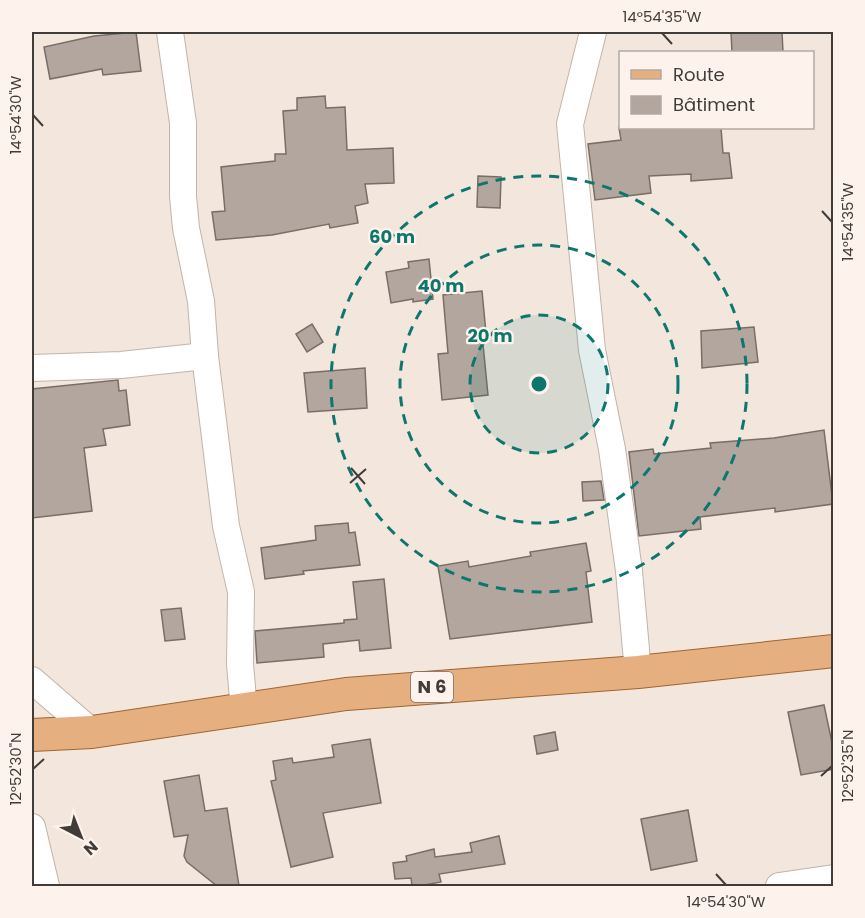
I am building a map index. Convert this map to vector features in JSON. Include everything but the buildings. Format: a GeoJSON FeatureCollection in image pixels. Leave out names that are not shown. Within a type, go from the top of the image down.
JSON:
{"type":"FeatureCollection","features":[{"type":"Feature","properties":{"kind":"main road","name":"N 6"},"geometry":{"type":"LineString","coordinates":[[32,735],[92,732],[346,694],[638,672],[834,651]]}},
{"type":"Feature","properties":{"kind":"street"},"geometry":{"type":"LineString","coordinates":[[170,32],[183,123],[185,217],[201,301],[205,356],[226,526],[241,592],[240,664],[244,710]]}},
{"type":"Feature","properties":{"kind":"street"},"geometry":{"type":"LineString","coordinates":[[593,32],[570,124],[592,350],[612,449],[629,571],[638,672]]}},
{"type":"Feature","properties":{"kind":"street"},"geometry":{"type":"LineString","coordinates":[[32,368],[121,365],[205,356]]}},
{"type":"Feature","properties":{"kind":"street"},"geometry":{"type":"LineString","coordinates":[[32,680],[92,732]]}},
{"type":"Feature","properties":{"kind":"street"},"geometry":{"type":"LineString","coordinates":[[32,827],[46,886]]}},
{"type":"Feature","properties":{"kind":"street"},"geometry":{"type":"LineString","coordinates":[[779,886],[834,878]]}}]}
